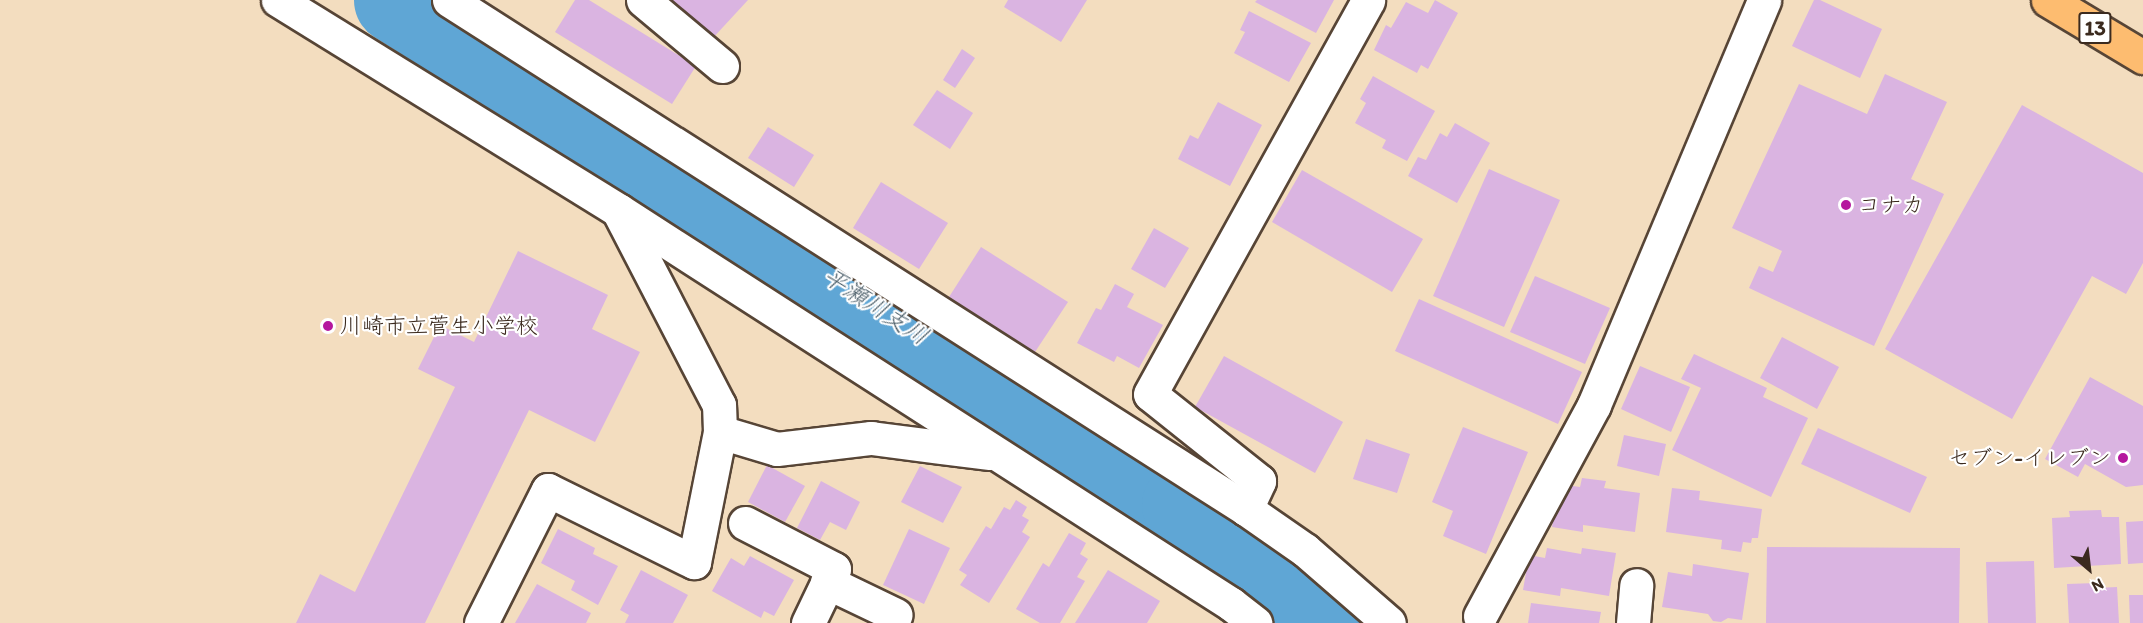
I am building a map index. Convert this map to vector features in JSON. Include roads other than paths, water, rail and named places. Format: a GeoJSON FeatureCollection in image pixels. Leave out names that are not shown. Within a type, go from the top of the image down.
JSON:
{"type":"FeatureCollection","features":[{"type":"Feature","properties":{"kind":"main road","name":"13"},"geometry":{"type":"LineString","coordinates":[[2048,0],[2143,57]]}},
{"type":"Feature","properties":{"kind":"street"},"geometry":{"type":"LineString","coordinates":[[278,0],[618,210],[995,454],[1234,616]]}},
{"type":"Feature","properties":{"kind":"street"},"geometry":{"type":"LineString","coordinates":[[449,0],[1246,509],[1305,550],[1389,623]]}},
{"type":"Feature","properties":{"kind":"street"},"geometry":{"type":"LineString","coordinates":[[643,0],[722,66]]}},
{"type":"Feature","properties":{"kind":"street"},"geometry":{"type":"LineString","coordinates":[[1246,509],[1259,480],[1150,394],[1368,0]]}},
{"type":"Feature","properties":{"kind":"street"},"geometry":{"type":"LineString","coordinates":[[1480,616],[1594,405],[1764,0]]}},
{"type":"Feature","properties":{"kind":"street"},"geometry":{"type":"LineString","coordinates":[[481,623],[548,489],[694,562],[720,432],[719,405],[618,210]]}},
{"type":"Feature","properties":{"kind":"street"},"geometry":{"type":"LineString","coordinates":[[720,432],[777,449],[871,438],[995,454]]}},
{"type":"Feature","properties":{"kind":"street"},"geometry":{"type":"LineString","coordinates":[[745,523],[834,569],[808,623]]}},
{"type":"Feature","properties":{"kind":"street"},"geometry":{"type":"LineString","coordinates":[[827,582],[896,615]]}},
{"type":"Feature","properties":{"kind":"street"},"geometry":{"type":"LineString","coordinates":[[1633,623],[1636,585]]}},
{"type":"Feature","properties":{"kind":"waterway","name":"平瀬川支川"},"geometry":{"type":"LineString","coordinates":[[398,0],[1186,505],[1346,623]]}},
{"type":"Feature","properties":{"kind":"place","name":"コナカ"},"geometry":{"type":"Point","coordinates":[1846,205]}},
{"type":"Feature","properties":{"kind":"place","name":"川崎市立菅生小学校"},"geometry":{"type":"Point","coordinates":[328,326]}},
{"type":"Feature","properties":{"kind":"place","name":"セブン-イレブン"},"geometry":{"type":"Point","coordinates":[2123,458]}}]}
